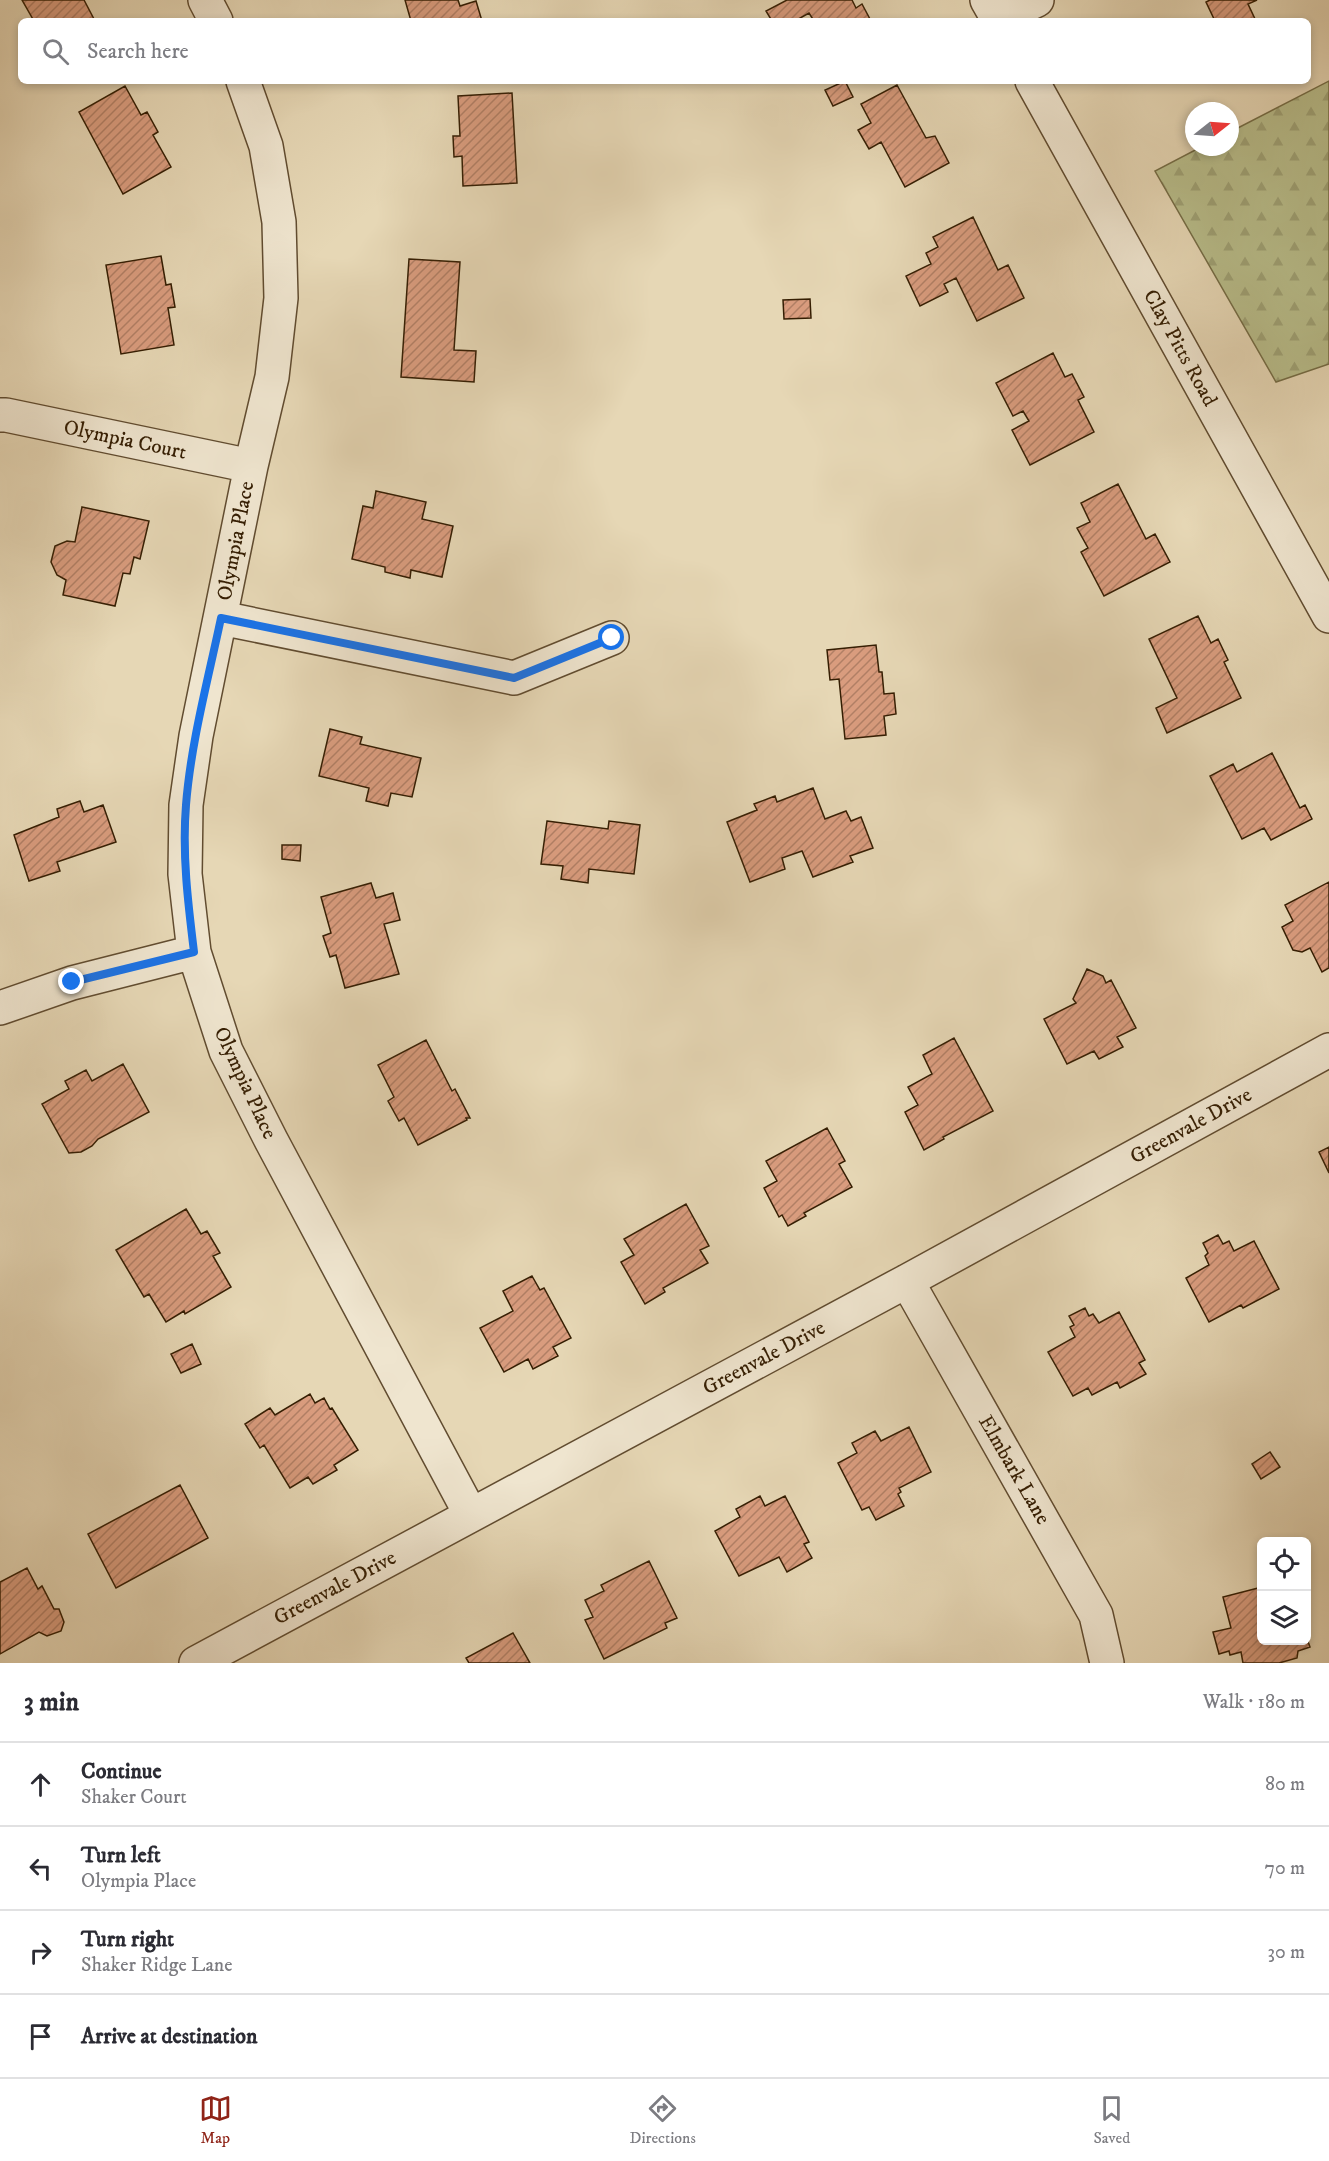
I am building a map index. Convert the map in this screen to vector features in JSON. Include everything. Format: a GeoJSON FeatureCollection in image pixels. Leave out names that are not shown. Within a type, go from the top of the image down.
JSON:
{"type":"FeatureCollection","features":[{"type":"Feature","properties":{"kind":"street"},"geometry":{"type":"LineString","coordinates":[[205,0],[214,18]]}},
{"type":"Feature","properties":{"kind":"street"},"geometry":{"type":"LineString","coordinates":[[994,13],[1038,0]]}},
{"type":"Feature","properties":{"kind":"street","name":"Olympia Place"},"geometry":{"type":"LineString","coordinates":[[244,84],[266,146],[279,222],[280,287],[272,377],[251,466],[196,736],[186,805],[185,874],[194,952],[226,1051],[471,1515]]}},
{"type":"Feature","properties":{"kind":"street","name":"Clay Pitts Road"},"geometry":{"type":"LineString","coordinates":[[1034,84],[1329,615]]}},
{"type":"Feature","properties":{"kind":"street","name":"Olympia Court"},"geometry":{"type":"LineString","coordinates":[[0,415],[251,466]]}},
{"type":"Feature","properties":{"kind":"street"},"geometry":{"type":"LineString","coordinates":[[221,618],[514,678],[612,638]]}},
{"type":"Feature","properties":{"kind":"street"},"geometry":{"type":"LineString","coordinates":[[0,1008],[72,982],[194,952]]}},
{"type":"Feature","properties":{"kind":"street","name":"Greenvale Drive"},"geometry":{"type":"LineString","coordinates":[[196,1663],[907,1281],[1329,1050]]}},
{"type":"Feature","properties":{"kind":"street","name":"Elmbark Lane"},"geometry":{"type":"LineString","coordinates":[[907,1281],[1096,1615],[1107,1663]]}},
{"type":"Feature","properties":{"kind":"green space"},"geometry":{"type":"Polygon","coordinates":[[[1329,81],[1329,364],[1276,382],[1155,171],[1185,155],[1239,156],[1239,127],[1329,81]]]}},
{"type":"Feature","properties":{"kind":"building"},"geometry":{"type":"Polygon","coordinates":[[[22,0],[84,0],[93,18],[32,18],[22,0]]]}},
{"type":"Feature","properties":{"kind":"building"},"geometry":{"type":"Polygon","coordinates":[[[405,0],[458,0],[460,6],[476,1],[481,18],[410,18],[405,0]]]}},
{"type":"Feature","properties":{"kind":"building"},"geometry":{"type":"Polygon","coordinates":[[[787,0],[852,0],[856,8],[862,4],[869,18],[812,18],[809,13],[800,18],[770,18],[766,11],[787,0]]]}},
{"type":"Feature","properties":{"kind":"building"},"geometry":{"type":"Polygon","coordinates":[[[1210,0],[1257,0],[1248,4],[1255,18],[1214,18],[1206,2],[1210,0]]]}},
{"type":"Feature","properties":{"kind":"building"},"geometry":{"type":"Polygon","coordinates":[[[838,84],[846,84],[853,97],[833,106],[825,90],[838,84]]]}},
{"type":"Feature","properties":{"kind":"building"},"geometry":{"type":"Polygon","coordinates":[[[897,85],[926,138],[935,136],[949,163],[905,187],[881,142],[869,149],[858,130],[871,123],[861,104],[897,85]]]}},
{"type":"Feature","properties":{"kind":"building"},"geometry":{"type":"Polygon","coordinates":[[[125,86],[141,115],[147,112],[158,132],[153,135],[171,167],[123,194],[79,112],[125,86]]]}},
{"type":"Feature","properties":{"kind":"building"},"geometry":{"type":"Polygon","coordinates":[[[512,93],[517,183],[463,186],[462,156],[454,157],[453,136],[460,136],[458,96],[512,93]]]}},
{"type":"Feature","properties":{"kind":"building"},"geometry":{"type":"Polygon","coordinates":[[[973,217],[998,270],[1008,265],[1024,298],[977,321],[956,278],[944,284],[948,292],[920,306],[906,276],[931,264],[926,253],[938,247],[933,237],[973,217]]]}},
{"type":"Feature","properties":{"kind":"building"},"geometry":{"type":"Polygon","coordinates":[[[161,256],[166,285],[171,284],[175,307],[168,308],[174,345],[121,354],[106,265],[161,256]]]}},
{"type":"Feature","properties":{"kind":"building"},"geometry":{"type":"Polygon","coordinates":[[[409,259],[460,262],[454,350],[476,351],[474,382],[401,377],[409,259]]]}},
{"type":"Feature","properties":{"kind":"building"},"geometry":{"type":"Polygon","coordinates":[[[810,299],[811,318],[784,319],[783,300],[810,299]]]}},
{"type":"Feature","properties":{"kind":"building"},"geometry":{"type":"Polygon","coordinates":[[[1053,353],[1065,377],[1072,374],[1084,397],[1078,400],[1094,432],[1030,465],[1012,430],[1029,421],[1023,411],[1013,416],[996,383],[1053,353]]]}},
{"type":"Feature","properties":{"kind":"building"},"geometry":{"type":"Polygon","coordinates":[[[1118,484],[1146,539],[1155,534],[1170,562],[1104,596],[1081,552],[1088,548],[1077,528],[1090,522],[1081,503],[1118,484]]]}},
{"type":"Feature","properties":{"kind":"building"},"geometry":{"type":"Polygon","coordinates":[[[376,491],[426,502],[422,519],[453,526],[442,577],[411,570],[410,578],[385,572],[385,567],[352,559],[363,506],[373,508],[376,491]]]}},
{"type":"Feature","properties":{"kind":"building"},"geometry":{"type":"Polygon","coordinates":[[[82,507],[149,521],[140,559],[134,557],[130,574],[123,573],[115,606],[63,595],[66,580],[57,575],[51,562],[55,546],[67,541],[75,542],[82,507]]]}},
{"type":"Feature","properties":{"kind":"building"},"geometry":{"type":"Polygon","coordinates":[[[1198,616],[1211,643],[1218,639],[1228,660],[1224,662],[1241,698],[1167,733],[1156,708],[1177,698],[1149,639],[1198,616]]]}},
{"type":"Feature","properties":{"kind":"building"},"geometry":{"type":"Polygon","coordinates":[[[876,645],[884,694],[894,693],[896,714],[884,716],[886,735],[845,739],[839,679],[830,680],[827,650],[876,645]]]}},
{"type":"Feature","properties":{"kind":"building"},"geometry":{"type":"Polygon","coordinates":[[[330,729],[362,737],[360,744],[421,758],[412,797],[391,793],[388,806],[366,801],[369,788],[319,776],[330,729]]]}},
{"type":"Feature","properties":{"kind":"building"},"geometry":{"type":"Polygon","coordinates":[[[1272,753],[1300,808],[1305,805],[1312,819],[1271,840],[1264,828],[1242,839],[1210,776],[1233,764],[1237,772],[1272,753]]]}},
{"type":"Feature","properties":{"kind":"building"},"geometry":{"type":"Polygon","coordinates":[[[813,788],[825,819],[846,811],[851,821],[861,817],[873,848],[850,856],[853,862],[813,877],[802,851],[782,858],[785,869],[750,882],[727,822],[757,810],[754,804],[775,796],[777,802],[813,788]]]}},
{"type":"Feature","properties":{"kind":"building"},"geometry":{"type":"Polygon","coordinates":[[[80,801],[84,812],[103,805],[116,842],[57,862],[60,871],[29,881],[14,835],[59,817],[57,809],[80,801]]]}},
{"type":"Feature","properties":{"kind":"building"},"geometry":{"type":"Polygon","coordinates":[[[547,821],[608,829],[609,821],[640,825],[634,874],[589,869],[588,883],[561,879],[563,866],[541,864],[547,821]]]}},
{"type":"Feature","properties":{"kind":"building"},"geometry":{"type":"Polygon","coordinates":[[[282,845],[301,845],[300,861],[282,859],[282,845]]]}},
{"type":"Feature","properties":{"kind":"building"},"geometry":{"type":"Polygon","coordinates":[[[1329,882],[1329,968],[1322,972],[1310,948],[1302,952],[1293,950],[1282,927],[1293,921],[1285,905],[1329,882]]]}},
{"type":"Feature","properties":{"kind":"building"},"geometry":{"type":"Polygon","coordinates":[[[371,883],[376,898],[393,893],[400,920],[384,924],[399,974],[345,988],[336,955],[330,957],[323,936],[331,933],[321,897],[371,883]]]}},
{"type":"Feature","properties":{"kind":"building"},"geometry":{"type":"Polygon","coordinates":[[[1087,969],[1103,976],[1106,983],[1111,980],[1136,1028],[1117,1037],[1123,1047],[1099,1059],[1094,1051],[1067,1064],[1044,1019],[1076,1003],[1073,999],[1087,969]]]}},
{"type":"Feature","properties":{"kind":"building"},"geometry":{"type":"Polygon","coordinates":[[[954,1038],[993,1111],[943,1137],[944,1139],[924,1150],[905,1112],[918,1105],[908,1087],[932,1074],[923,1055],[954,1038]]]}},
{"type":"Feature","properties":{"kind":"building"},"geometry":{"type":"Polygon","coordinates":[[[426,1040],[452,1091],[455,1089],[470,1118],[466,1118],[467,1120],[418,1145],[404,1118],[399,1121],[388,1101],[394,1097],[378,1065],[426,1040]]]}},
{"type":"Feature","properties":{"kind":"building"},"geometry":{"type":"Polygon","coordinates":[[[123,1064],[149,1112],[98,1139],[92,1146],[81,1152],[69,1153],[42,1104],[69,1089],[65,1081],[86,1070],[92,1081],[123,1064]]]}},
{"type":"Feature","properties":{"kind":"building"},"geometry":{"type":"Polygon","coordinates":[[[827,1128],[845,1161],[839,1164],[852,1187],[804,1213],[806,1216],[788,1226],[782,1215],[779,1217],[764,1188],[777,1181],[766,1161],[827,1128]]]}},
{"type":"Feature","properties":{"kind":"building"},"geometry":{"type":"Polygon","coordinates":[[[1329,1147],[1329,1173],[1319,1152],[1329,1147]]]}},
{"type":"Feature","properties":{"kind":"building"},"geometry":{"type":"Polygon","coordinates":[[[686,1204],[709,1246],[700,1250],[708,1263],[663,1288],[665,1292],[645,1304],[621,1262],[634,1255],[624,1239],[686,1204]]]}},
{"type":"Feature","properties":{"kind":"building"},"geometry":{"type":"Polygon","coordinates":[[[186,1209],[201,1234],[207,1231],[220,1253],[213,1256],[231,1287],[185,1314],[184,1311],[166,1322],[149,1294],[144,1297],[116,1250],[186,1209]]]}},
{"type":"Feature","properties":{"kind":"building"},"geometry":{"type":"Polygon","coordinates":[[[1218,1235],[1223,1244],[1229,1241],[1234,1251],[1254,1241],[1279,1289],[1243,1308],[1241,1305],[1209,1322],[1186,1278],[1209,1265],[1205,1256],[1208,1253],[1203,1243],[1218,1235]]]}},
{"type":"Feature","properties":{"kind":"building"},"geometry":{"type":"Polygon","coordinates":[[[532,1276],[540,1290],[544,1288],[571,1338],[553,1347],[558,1356],[533,1369],[528,1359],[504,1372],[480,1328],[513,1311],[503,1291],[532,1276]]]}},
{"type":"Feature","properties":{"kind":"building"},"geometry":{"type":"Polygon","coordinates":[[[1085,1308],[1089,1316],[1093,1314],[1099,1323],[1119,1312],[1145,1360],[1139,1363],[1146,1374],[1120,1388],[1117,1382],[1092,1395],[1088,1388],[1073,1396],[1048,1352],[1075,1337],[1070,1327],[1074,1325],[1069,1316],[1085,1308]]]}},
{"type":"Feature","properties":{"kind":"building"},"geometry":{"type":"Polygon","coordinates":[[[192,1344],[201,1364],[181,1373],[171,1354],[192,1344]]]}},
{"type":"Feature","properties":{"kind":"building"},"geometry":{"type":"Polygon","coordinates":[[[310,1394],[315,1403],[324,1398],[358,1450],[334,1465],[337,1470],[313,1484],[308,1477],[290,1488],[264,1445],[260,1448],[245,1424],[270,1408],[275,1415],[310,1394]]]}},
{"type":"Feature","properties":{"kind":"building"},"geometry":{"type":"Polygon","coordinates":[[[909,1427],[931,1472],[899,1488],[901,1492],[898,1494],[904,1506],[876,1520],[869,1507],[862,1510],[838,1463],[857,1453],[852,1443],[875,1431],[881,1441],[909,1427]]]}},
{"type":"Feature","properties":{"kind":"building"},"geometry":{"type":"Polygon","coordinates":[[[1270,1452],[1280,1467],[1261,1479],[1252,1464],[1270,1452]]]}},
{"type":"Feature","properties":{"kind":"building"},"geometry":{"type":"Polygon","coordinates":[[[180,1485],[208,1538],[116,1588],[88,1534],[180,1485]]]}},
{"type":"Feature","properties":{"kind":"building"},"geometry":{"type":"Polygon","coordinates":[[[760,1496],[765,1506],[785,1496],[809,1542],[804,1544],[812,1558],[787,1572],[779,1557],[739,1576],[715,1531],[740,1517],[736,1509],[760,1496]]]}},
{"type":"Feature","properties":{"kind":"building"},"geometry":{"type":"Polygon","coordinates":[[[649,1561],[677,1618],[665,1623],[667,1628],[604,1659],[585,1620],[593,1617],[585,1600],[604,1591],[601,1585],[649,1561]]]}},
{"type":"Feature","properties":{"kind":"building"},"geometry":{"type":"Polygon","coordinates":[[[27,1568],[38,1589],[42,1586],[54,1609],[59,1609],[64,1622],[61,1631],[47,1636],[39,1632],[0,1654],[0,1582],[27,1568]]]}},
{"type":"Feature","properties":{"kind":"building"},"geometry":{"type":"Polygon","coordinates":[[[1257,1588],[1257,1645],[1309,1645],[1310,1647],[1298,1651],[1297,1658],[1279,1663],[1243,1663],[1241,1652],[1230,1655],[1229,1651],[1219,1654],[1213,1632],[1231,1628],[1223,1597],[1257,1588]]]}},
{"type":"Feature","properties":{"kind":"building"},"geometry":{"type":"Polygon","coordinates":[[[513,1633],[530,1663],[469,1663],[466,1658],[513,1633]]]}},
{"type":"Feature","properties":{"kind":"route"},"geometry":{"type":"LineString","coordinates":[[72,982],[194,952],[185,874],[186,805],[196,736],[221,618],[514,678],[612,638]]}}]}
